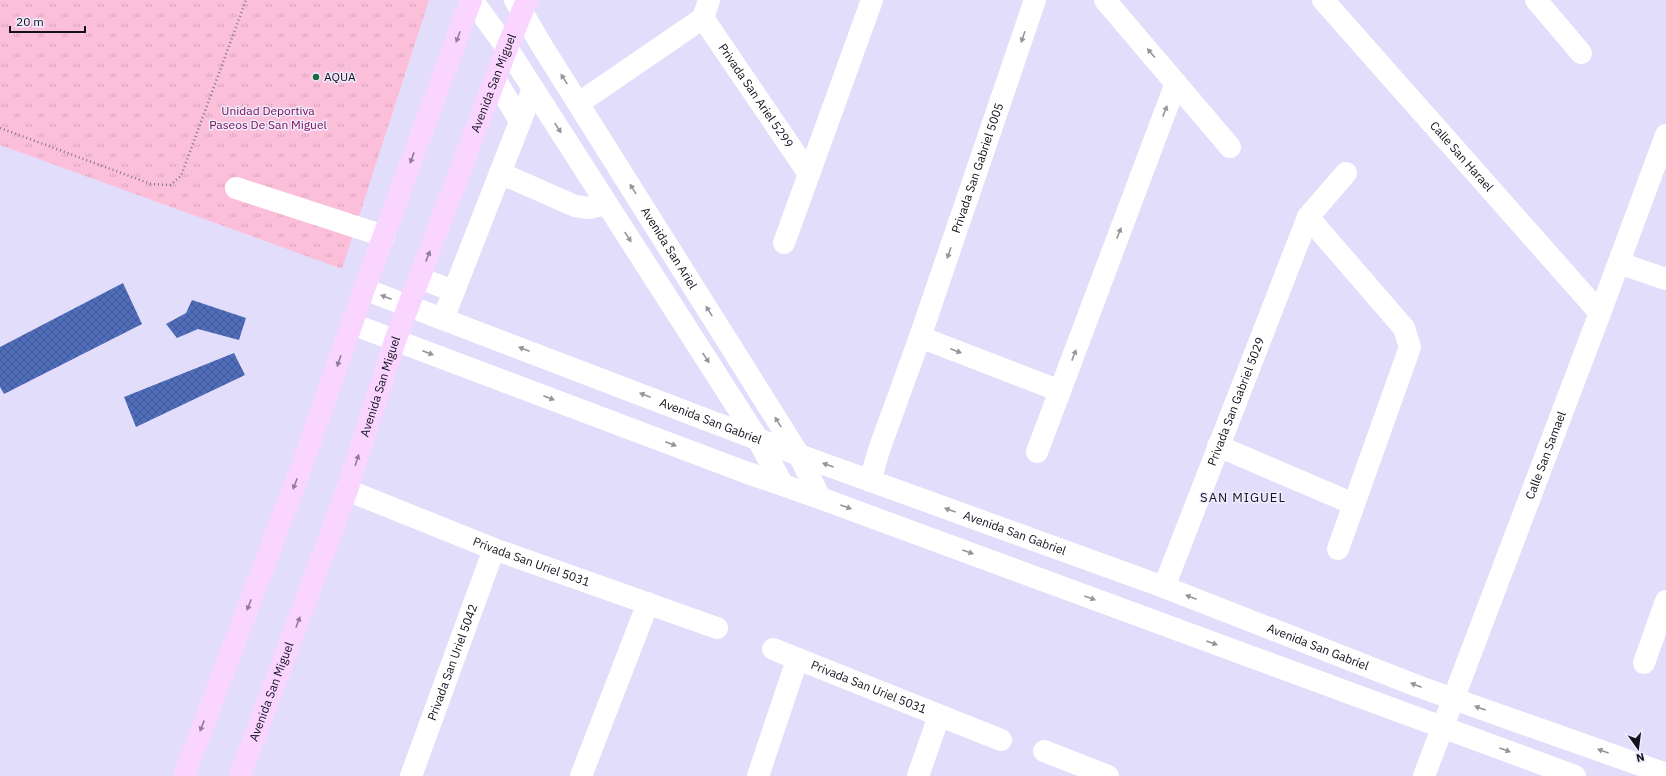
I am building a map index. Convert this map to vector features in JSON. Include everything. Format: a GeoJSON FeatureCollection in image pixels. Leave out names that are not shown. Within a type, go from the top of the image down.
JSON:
{"type":"FeatureCollection","features":[{"type":"Feature","properties":{"kind":"main road"},"geometry":{"type":"LineString","coordinates":[[184,776],[301,468],[364,289],[471,0]]}},
{"type":"Feature","properties":{"kind":"main road","name":"Avenida San Miguel"},"geometry":{"type":"LineString","coordinates":[[240,776],[347,490],[395,341],[507,48],[521,4]]}},
{"type":"Feature","properties":{"kind":"street"},"geometry":{"type":"LineString","coordinates":[[471,0],[507,48],[757,438],[783,485]]}},
{"type":"Feature","properties":{"kind":"street"},"geometry":{"type":"LineString","coordinates":[[784,243],[872,0]]}},
{"type":"Feature","properties":{"kind":"street","name":"Privada San Gabriel 5005"},"geometry":{"type":"LineString","coordinates":[[870,481],[879,450],[920,337],[1035,0]]}},
{"type":"Feature","properties":{"kind":"street"},"geometry":{"type":"LineString","coordinates":[[1105,0],[1230,146]]}},
{"type":"Feature","properties":{"kind":"street","name":"Calle San Harael"},"geometry":{"type":"LineString","coordinates":[[1323,0],[1600,313]]}},
{"type":"Feature","properties":{"kind":"street"},"geometry":{"type":"LineString","coordinates":[[1536,0],[1581,53]]}},
{"type":"Feature","properties":{"kind":"street","name":"Avenida San Ariel"},"geometry":{"type":"LineString","coordinates":[[521,4],[579,103],[799,455],[820,498]]}},
{"type":"Feature","properties":{"kind":"street","name":"Privada San Ariel 5299"},"geometry":{"type":"LineString","coordinates":[[579,103],[706,9],[809,174]]}},
{"type":"Feature","properties":{"kind":"street"},"geometry":{"type":"LineString","coordinates":[[495,79],[520,121]]}},
{"type":"Feature","properties":{"kind":"street"},"geometry":{"type":"LineString","coordinates":[[1037,452],[1176,83]]}},
{"type":"Feature","properties":{"kind":"street"},"geometry":{"type":"LineString","coordinates":[[443,319],[533,89]]}},
{"type":"Feature","properties":{"kind":"street","name":"Calle San Samael"},"geometry":{"type":"LineString","coordinates":[[1424,776],[1619,263],[1666,135]]}},
{"type":"Feature","properties":{"kind":"street"},"geometry":{"type":"LineString","coordinates":[[500,173],[576,206],[589,208],[607,204]]}},
{"type":"Feature","properties":{"kind":"street","name":"Privada San Gabriel 5029"},"geometry":{"type":"LineString","coordinates":[[1164,587],[1308,216],[1346,173]]}},
{"type":"Feature","properties":{"kind":"street"},"geometry":{"type":"LineString","coordinates":[[236,188],[384,236]]}},
{"type":"Feature","properties":{"kind":"street"},"geometry":{"type":"LineString","coordinates":[[1308,216],[1404,328],[1410,347],[1338,549]]}},
{"type":"Feature","properties":{"kind":"street"},"geometry":{"type":"LineString","coordinates":[[1619,263],[1666,279]]}},
{"type":"Feature","properties":{"kind":"street"},"geometry":{"type":"LineString","coordinates":[[419,278],[454,291]]}},
{"type":"Feature","properties":{"kind":"street","name":"Avenida San Gabriel"},"geometry":{"type":"LineString","coordinates":[[364,289],[799,455],[1164,587],[1420,687],[1666,774]]}},
{"type":"Feature","properties":{"kind":"street"},"geometry":{"type":"LineString","coordinates":[[352,324],[783,485],[1575,776]]}},
{"type":"Feature","properties":{"kind":"street"},"geometry":{"type":"LineString","coordinates":[[920,337],[1060,391]]}},
{"type":"Feature","properties":{"kind":"street"},"geometry":{"type":"LineString","coordinates":[[1218,446],[1354,504]]}},
{"type":"Feature","properties":{"kind":"street","name":"Privada San Uriel 5031"},"geometry":{"type":"LineString","coordinates":[[347,490],[494,549],[717,628]]}},
{"type":"Feature","properties":{"kind":"street","name":"Privada San Uriel 5042"},"geometry":{"type":"LineString","coordinates":[[410,776],[494,549]]}},
{"type":"Feature","properties":{"kind":"street"},"geometry":{"type":"LineString","coordinates":[[1644,663],[1666,601]]}},
{"type":"Feature","properties":{"kind":"street"},"geometry":{"type":"LineString","coordinates":[[581,776],[648,603]]}},
{"type":"Feature","properties":{"kind":"street","name":"Privada San Uriel 5031"},"geometry":{"type":"LineString","coordinates":[[772,650],[1001,740]]}},
{"type":"Feature","properties":{"kind":"street","name":"Privada San Uriel 5031"},"geometry":{"type":"LineString","coordinates":[[758,776],[797,660]]}},
{"type":"Feature","properties":{"kind":"street","name":"Privada San Uriel 5031"},"geometry":{"type":"LineString","coordinates":[[918,776],[939,716]]}},
{"type":"Feature","properties":{"kind":"street"},"geometry":{"type":"LineString","coordinates":[[1044,751],[1094,774]]}},
{"type":"Feature","properties":{"kind":"path"},"geometry":{"type":"LineString","coordinates":[[0,128],[151,184],[170,185],[181,176],[246,0]]}},
{"type":"Feature","properties":{"kind":"green space","name":"Unidad Deportiva Paseos De San Miguel"},"geometry":{"type":"Polygon","coordinates":[[[0,0],[429,0],[342,269],[0,145],[0,0]]]}},
{"type":"Feature","properties":{"kind":"building"},"geometry":{"type":"Polygon","coordinates":[[[123,283],[142,324],[4,394],[0,387],[0,347],[123,283]]]}},
{"type":"Feature","properties":{"kind":"building"},"geometry":{"type":"Polygon","coordinates":[[[192,300],[246,318],[239,340],[198,329],[177,338],[166,324],[186,313],[192,300]]]}},
{"type":"Feature","properties":{"kind":"building"},"geometry":{"type":"Polygon","coordinates":[[[234,353],[245,375],[136,427],[124,397],[234,353]]]}},
{"type":"Feature","properties":{"kind":"place","name":"AQUA"},"geometry":{"type":"Point","coordinates":[316,77]}},
{"type":"Feature","properties":{"kind":"district","name":"SAN MIGUEL"},"geometry":{"type":"Point","coordinates":[1243,497]}}]}
